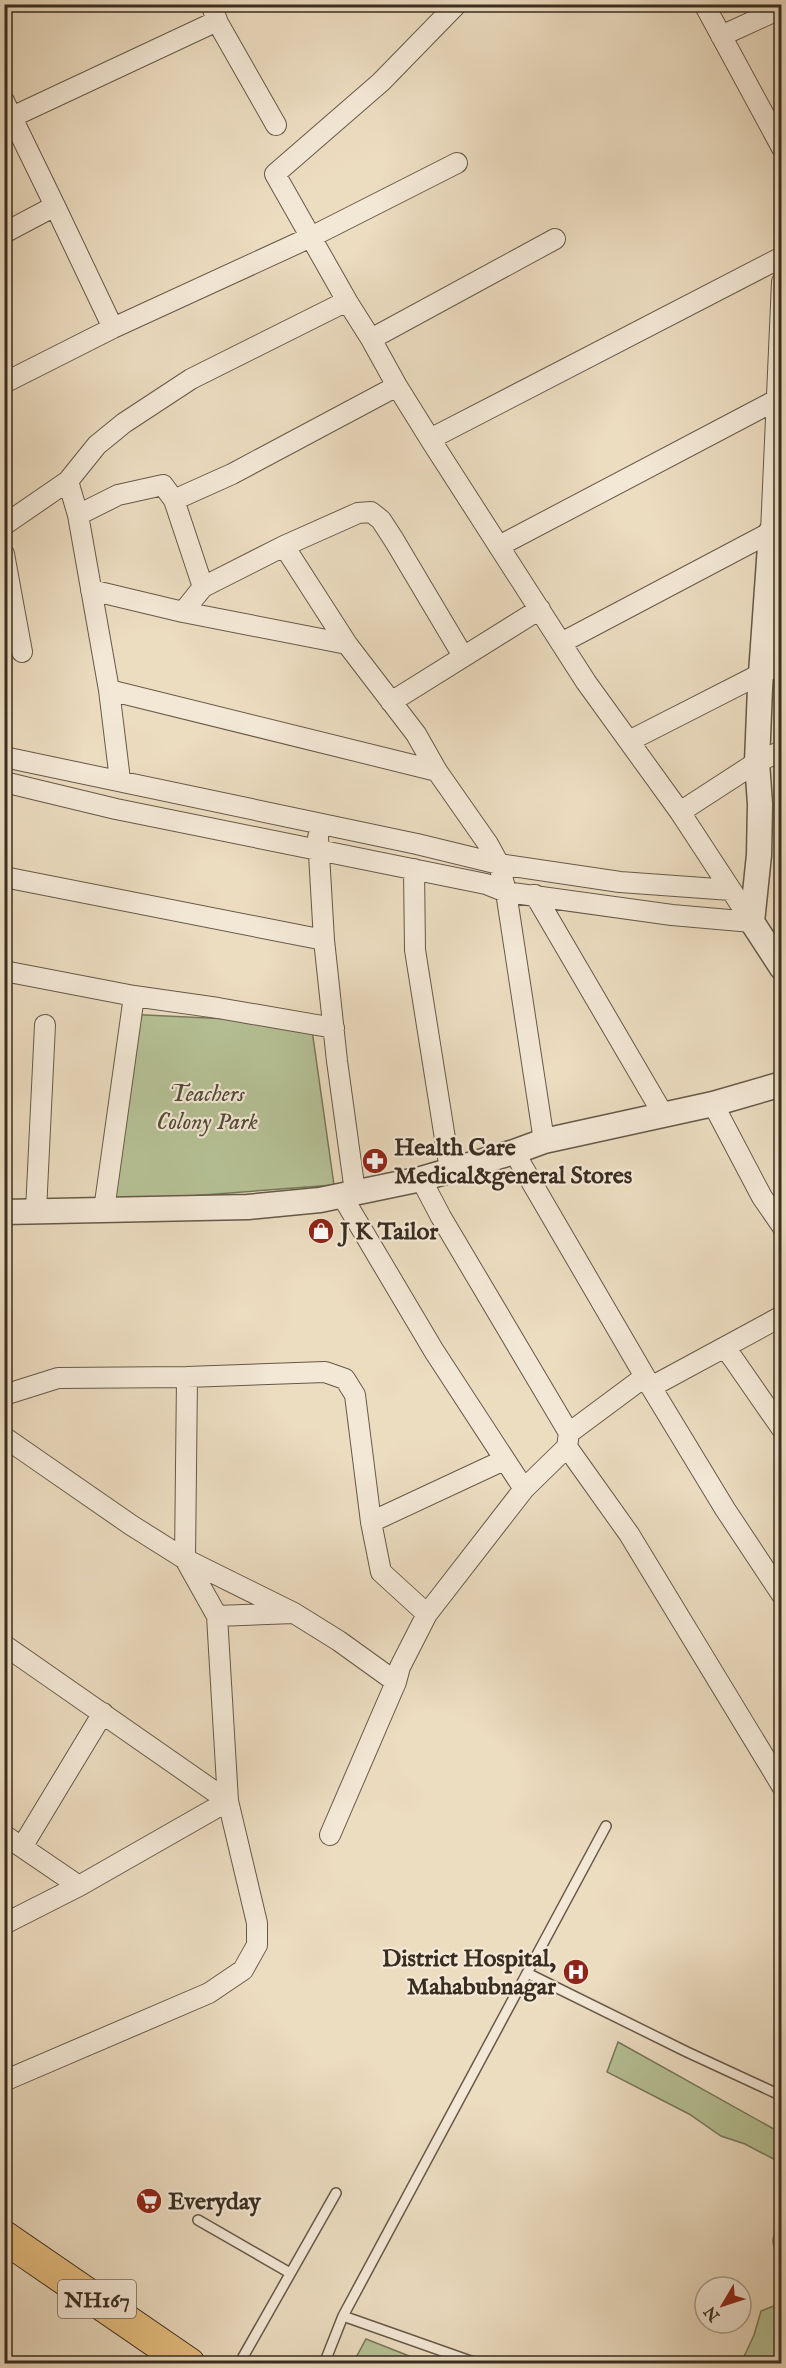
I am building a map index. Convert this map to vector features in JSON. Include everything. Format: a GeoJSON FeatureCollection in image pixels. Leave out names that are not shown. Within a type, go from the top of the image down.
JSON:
{"type":"FeatureCollection","features":[{"type":"Feature","properties":{"kind":"highway","name":"NH167"},"geometry":{"type":"LineString","coordinates":[[4,2236],[155,2353]]}},
{"type":"Feature","properties":{"kind":"highway","name":"NH167"},"geometry":{"type":"LineString","coordinates":[[4,2255],[155,2353],[189,2364]]}},
{"type":"Feature","properties":{"kind":"street"},"geometry":{"type":"LineString","coordinates":[[457,4],[381,82],[275,174],[346,301],[430,439],[586,682],[680,812],[782,968]]}},
{"type":"Feature","properties":{"kind":"street"},"geometry":{"type":"LineString","coordinates":[[704,4],[782,148]]}},
{"type":"Feature","properties":{"kind":"street"},"geometry":{"type":"LineString","coordinates":[[721,36],[782,8]]}},
{"type":"Feature","properties":{"kind":"street"},"geometry":{"type":"LineString","coordinates":[[113,328],[8,109],[214,13],[276,126]]}},
{"type":"Feature","properties":{"kind":"street"},"geometry":{"type":"LineString","coordinates":[[4,384],[113,328],[311,237],[457,163]]}},
{"type":"Feature","properties":{"kind":"street"},"geometry":{"type":"LineString","coordinates":[[4,233],[56,206]]}},
{"type":"Feature","properties":{"kind":"street"},"geometry":{"type":"LineString","coordinates":[[371,339],[555,239]]}},
{"type":"Feature","properties":{"kind":"street"},"geometry":{"type":"LineString","coordinates":[[430,439],[782,257]]}},
{"type":"Feature","properties":{"kind":"street"},"geometry":{"type":"LineString","coordinates":[[752,922],[759,855],[760,804],[757,762],[771,668],[782,282]]}},
{"type":"Feature","properties":{"kind":"street"},"geometry":{"type":"LineString","coordinates":[[4,525],[68,480],[97,445],[124,423],[191,379],[346,301]]}},
{"type":"Feature","properties":{"kind":"street"},"geometry":{"type":"LineString","coordinates":[[174,500],[232,474],[397,386]]}},
{"type":"Feature","properties":{"kind":"street"},"geometry":{"type":"LineString","coordinates":[[499,546],[779,398]]}},
{"type":"Feature","properties":{"kind":"street"},"geometry":{"type":"LineString","coordinates":[[68,480],[78,515],[109,690],[120,780]]}},
{"type":"Feature","properties":{"kind":"street"},"geometry":{"type":"LineString","coordinates":[[78,515],[118,495],[164,486],[174,500],[203,587]]}},
{"type":"Feature","properties":{"kind":"street"},"geometry":{"type":"LineString","coordinates":[[183,612],[203,587],[284,546],[358,513],[371,512],[381,520],[394,540],[464,656]]}},
{"type":"Feature","properties":{"kind":"street"},"geometry":{"type":"LineString","coordinates":[[561,643],[776,529]]}},
{"type":"Feature","properties":{"kind":"street"},"geometry":{"type":"LineString","coordinates":[[284,546],[347,644],[416,734],[437,771],[488,844],[499,864],[506,892],[544,1141]]}},
{"type":"Feature","properties":{"kind":"street"},"geometry":{"type":"LineString","coordinates":[[4,554],[22,652]]}},
{"type":"Feature","properties":{"kind":"street"},"geometry":{"type":"LineString","coordinates":[[91,590],[183,612],[347,644]]}},
{"type":"Feature","properties":{"kind":"street"},"geometry":{"type":"LineString","coordinates":[[391,702],[540,609]]}},
{"type":"Feature","properties":{"kind":"street"},"geometry":{"type":"LineString","coordinates":[[629,741],[771,668]]}},
{"type":"Feature","properties":{"kind":"street"},"geometry":{"type":"LineString","coordinates":[[109,690],[437,771]]}},
{"type":"Feature","properties":{"kind":"street"},"geometry":{"type":"LineString","coordinates":[[680,812],[757,762],[782,751]]}},
{"type":"Feature","properties":{"kind":"street"},"geometry":{"type":"LineString","coordinates":[[4,757],[317,822],[499,864],[620,882],[731,890]]}},
{"type":"Feature","properties":{"kind":"street"},"geometry":{"type":"LineString","coordinates":[[4,782],[116,809],[486,884],[506,892],[752,922]]}},
{"type":"Feature","properties":{"kind":"street"},"geometry":{"type":"LineString","coordinates":[[317,822],[324,940],[349,1194],[434,1351],[524,1489]]}},
{"type":"Feature","properties":{"kind":"street"},"geometry":{"type":"LineString","coordinates":[[414,869],[415,950],[450,1170]]}},
{"type":"Feature","properties":{"kind":"street"},"geometry":{"type":"LineString","coordinates":[[4,877],[324,940]]}},
{"type":"Feature","properties":{"kind":"street"},"geometry":{"type":"LineString","coordinates":[[620,882],[636,909]]}},
{"type":"Feature","properties":{"kind":"street"},"geometry":{"type":"LineString","coordinates":[[535,895],[663,1114]]}},
{"type":"Feature","properties":{"kind":"street"},"geometry":{"type":"LineString","coordinates":[[4,971],[134,996],[334,1028]]}},
{"type":"Feature","properties":{"kind":"street"},"geometry":{"type":"LineString","coordinates":[[104,1210],[134,996]]}},
{"type":"Feature","properties":{"kind":"street"},"geometry":{"type":"LineString","coordinates":[[36,1211],[45,1025]]}},
{"type":"Feature","properties":{"kind":"street"},"geometry":{"type":"LineString","coordinates":[[4,1212],[248,1207],[320,1200],[421,1179],[544,1141],[713,1104],[782,1084]]}},
{"type":"Feature","properties":{"kind":"street"},"geometry":{"type":"LineString","coordinates":[[713,1104],[762,1197],[780,1222]]}},
{"type":"Feature","properties":{"kind":"street"},"geometry":{"type":"LineString","coordinates":[[514,1152],[651,1387],[725,1509],[782,1595]]}},
{"type":"Feature","properties":{"kind":"street"},"geometry":{"type":"LineString","coordinates":[[421,1179],[568,1440],[629,1534],[782,1786]]}},
{"type":"Feature","properties":{"kind":"street"},"geometry":{"type":"LineString","coordinates":[[651,1387],[782,1316]]}},
{"type":"Feature","properties":{"kind":"street"},"geometry":{"type":"LineString","coordinates":[[725,1347],[782,1429]]}},
{"type":"Feature","properties":{"kind":"street"},"geometry":{"type":"LineString","coordinates":[[4,1395],[58,1377],[187,1377],[325,1372],[345,1379],[355,1395],[371,1521],[381,1572],[427,1614]]}},
{"type":"Feature","properties":{"kind":"street"},"geometry":{"type":"LineString","coordinates":[[4,2081],[209,1993],[243,1970],[257,1946],[257,1923],[228,1801],[217,1616],[185,1559],[187,1377]]}},
{"type":"Feature","properties":{"kind":"street"},"geometry":{"type":"LineString","coordinates":[[330,1835],[396,1682],[400,1667],[427,1614],[524,1489],[568,1440],[643,1378],[651,1387]]}},
{"type":"Feature","properties":{"kind":"street"},"geometry":{"type":"LineString","coordinates":[[4,1437],[130,1525],[185,1559],[294,1613],[339,1641],[396,1682]]}},
{"type":"Feature","properties":{"kind":"street"},"geometry":{"type":"LineString","coordinates":[[371,1521],[504,1460]]}},
{"type":"Feature","properties":{"kind":"street"},"geometry":{"type":"LineString","coordinates":[[217,1616],[294,1613]]}},
{"type":"Feature","properties":{"kind":"street"},"geometry":{"type":"LineString","coordinates":[[4,1645],[228,1801]]}},
{"type":"Feature","properties":{"kind":"street"},"geometry":{"type":"LineString","coordinates":[[22,1847],[103,1713]]}},
{"type":"Feature","properties":{"kind":"street"},"geometry":{"type":"LineString","coordinates":[[4,1924],[79,1886],[228,1801]]}},
{"type":"Feature","properties":{"kind":"street"},"geometry":{"type":"LineString","coordinates":[[4,1835],[79,1886]]}},
{"type":"Feature","properties":{"kind":"lane"},"geometry":{"type":"LineString","coordinates":[[324,2364],[343,2316],[606,1826]]}},
{"type":"Feature","properties":{"kind":"lane"},"geometry":{"type":"LineString","coordinates":[[527,1973],[676,2047],[782,2096]]}},
{"type":"Feature","properties":{"kind":"lane"},"geometry":{"type":"LineString","coordinates":[[238,2364],[336,2193]]}},
{"type":"Feature","properties":{"kind":"lane"},"geometry":{"type":"LineString","coordinates":[[198,2220],[290,2273]]}},
{"type":"Feature","properties":{"kind":"lane"},"geometry":{"type":"LineString","coordinates":[[343,2316],[479,2364]]}},
{"type":"Feature","properties":{"kind":"green space","name":"Teachers Colony Park"},"geometry":{"type":"Polygon","coordinates":[[[125,1014],[311,1023],[334,1185],[110,1202],[125,1014]]]}},
{"type":"Feature","properties":{"kind":"green space"},"geometry":{"type":"Polygon","coordinates":[[[618,2042],[781,2133],[781,2163],[745,2144],[721,2136],[689,2114],[607,2072],[618,2042]]]}},
{"type":"Feature","properties":{"kind":"green space"},"geometry":{"type":"Polygon","coordinates":[[[781,2219],[781,2259],[774,2248],[773,2239],[781,2219]]]}},
{"type":"Feature","properties":{"kind":"green space"},"geometry":{"type":"Polygon","coordinates":[[[781,2303],[781,2363],[741,2363],[754,2335],[761,2311],[781,2303]]]}},
{"type":"Feature","properties":{"kind":"green space"},"geometry":{"type":"Polygon","coordinates":[[[366,2339],[427,2363],[353,2363],[366,2339]]]}},
{"type":"Feature","properties":{"kind":"place","name":"Health Care Medical&general Stores"},"geometry":{"type":"Point","coordinates":[375,1161]}},
{"type":"Feature","properties":{"kind":"place","name":"J K Tailor"},"geometry":{"type":"Point","coordinates":[321,1231]}},
{"type":"Feature","properties":{"kind":"place","name":"District Hospital, Mahabubnagar"},"geometry":{"type":"Point","coordinates":[576,1972]}},
{"type":"Feature","properties":{"kind":"place","name":"Everyday"},"geometry":{"type":"Point","coordinates":[149,2201]}}]}
